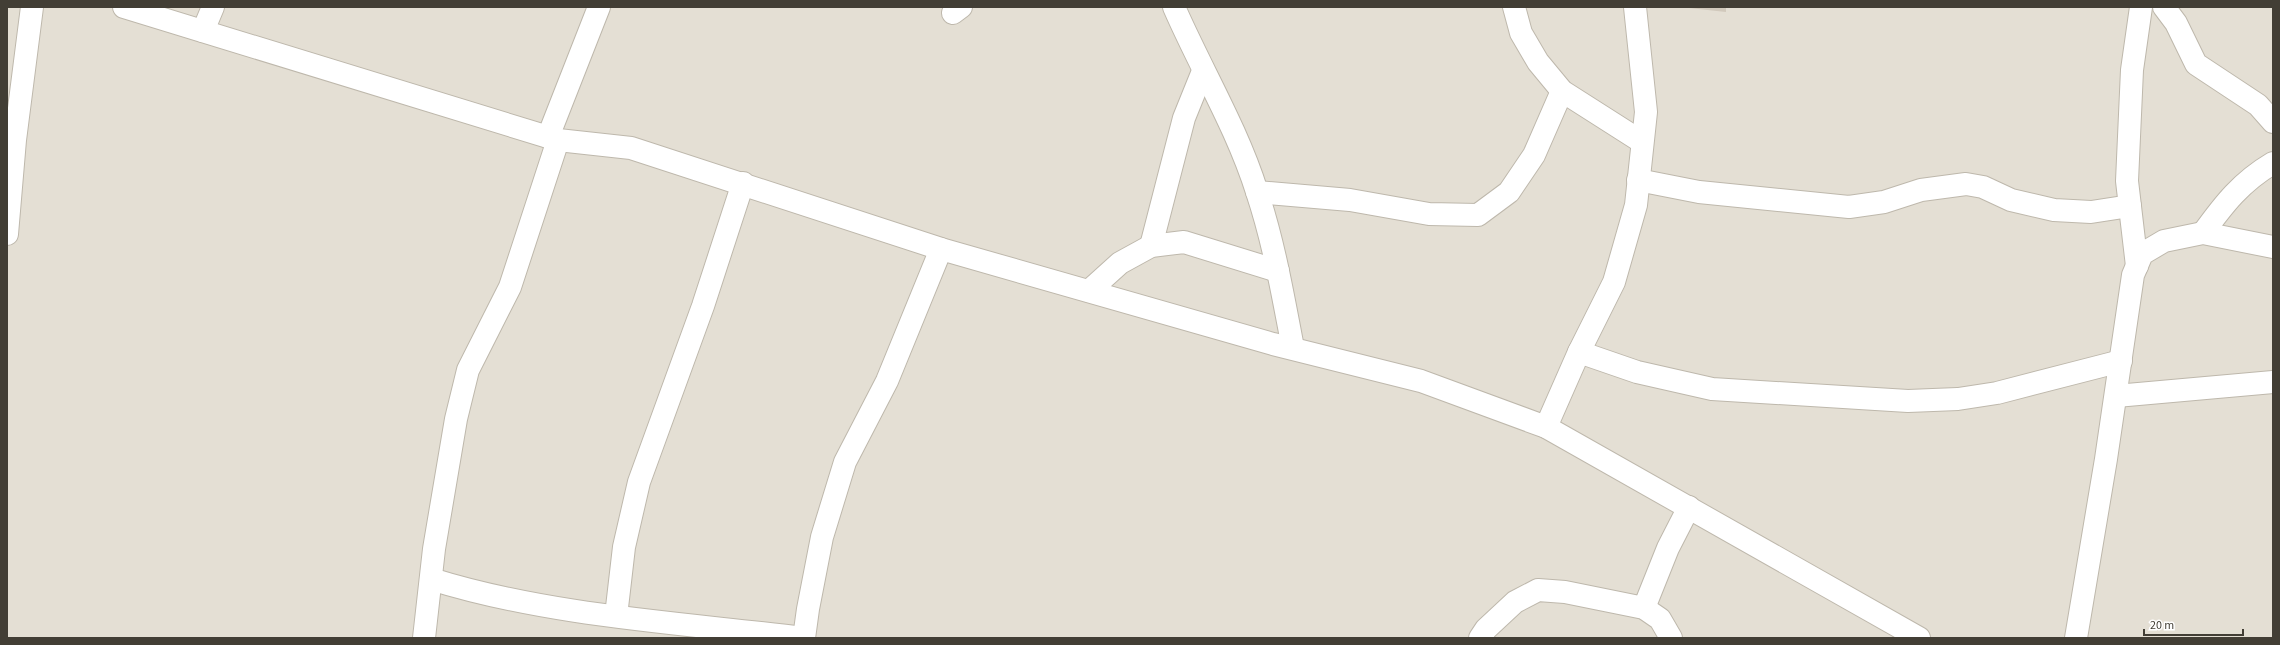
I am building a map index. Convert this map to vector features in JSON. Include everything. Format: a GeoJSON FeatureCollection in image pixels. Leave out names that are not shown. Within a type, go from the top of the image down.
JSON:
{"type":"FeatureCollection","features":[{"type":"Feature","properties":{"kind":"street"},"geometry":{"type":"LineString","coordinates":[[7,234],[15,140],[32,7]]}},
{"type":"Feature","properties":{"kind":"street"},"geometry":{"type":"LineString","coordinates":[[124,7],[553,139],[631,148],[743,183],[941,249],[1293,348],[1421,381],[1546,427],[1918,638]]}},
{"type":"Feature","properties":{"kind":"street"},"geometry":{"type":"LineString","coordinates":[[203,31],[213,7]]}},
{"type":"Feature","properties":{"kind":"street"},"geometry":{"type":"LineString","coordinates":[[424,638],[431,579],[456,419],[468,370],[510,287],[553,139],[599,7]]}},
{"type":"Feature","properties":{"kind":"street"},"geometry":{"type":"LineString","coordinates":[[1174,7],[1203,71],[1231,127],[1257,192],[1278,271],[1293,348]]}},
{"type":"Feature","properties":{"kind":"street"},"geometry":{"type":"LineString","coordinates":[[1514,7],[1521,33],[1538,62],[1562,91],[1642,142]]}},
{"type":"Feature","properties":{"kind":"street"},"geometry":{"type":"LineString","coordinates":[[1546,427],[1579,352],[1614,282],[1636,205],[1646,112],[1635,7]]}},
{"type":"Feature","properties":{"kind":"street"},"geometry":{"type":"LineString","coordinates":[[2137,266],[2127,181],[2132,70],[2141,7]]}},
{"type":"Feature","properties":{"kind":"street"},"geometry":{"type":"LineString","coordinates":[[2164,7],[2176,23],[2196,64],[2258,105],[2273,122]]}},
{"type":"Feature","properties":{"kind":"street"},"geometry":{"type":"LineString","coordinates":[[1151,246],[1184,118],[1203,71]]}},
{"type":"Feature","properties":{"kind":"street"},"geometry":{"type":"LineString","coordinates":[[1257,192],[1350,200],[1429,214],[1478,215],[1509,192],[1530,162],[1562,91]]}},
{"type":"Feature","properties":{"kind":"street"},"geometry":{"type":"LineString","coordinates":[[2203,233],[2230,196],[2255,174],[2273,163]]}},
{"type":"Feature","properties":{"kind":"street"},"geometry":{"type":"LineString","coordinates":[[1638,180],[1699,192],[1849,207],[1884,202],[1921,190],[1966,184],[1983,187],[2011,200],[2054,210],[2091,212],[2130,206]]}},
{"type":"Feature","properties":{"kind":"street"},"geometry":{"type":"LineString","coordinates":[[616,616],[624,546],[639,482],[703,306],[743,183]]}},
{"type":"Feature","properties":{"kind":"street"},"geometry":{"type":"LineString","coordinates":[[2076,638],[2116,396],[2133,274],[2142,254],[2164,241],[2203,233],[2273,247]]}},
{"type":"Feature","properties":{"kind":"street"},"geometry":{"type":"LineString","coordinates":[[1089,291],[1120,263],[1151,246],[1184,242],[1278,271]]}},
{"type":"Feature","properties":{"kind":"street"},"geometry":{"type":"LineString","coordinates":[[431,579],[476,593],[571,610],[804,638],[808,609],[822,538],[845,462],[887,381],[941,249]]}},
{"type":"Feature","properties":{"kind":"street"},"geometry":{"type":"LineString","coordinates":[[1579,352],[1637,372],[1712,389],[1908,401],[1958,399],[1997,393],[2121,361]]}},
{"type":"Feature","properties":{"kind":"street"},"geometry":{"type":"LineString","coordinates":[[2116,396],[2273,382]]}},
{"type":"Feature","properties":{"kind":"street"},"geometry":{"type":"LineString","coordinates":[[1644,608],[1668,548],[1689,507]]}},
{"type":"Feature","properties":{"kind":"street"},"geometry":{"type":"LineString","coordinates":[[1480,638],[1486,629],[1515,602],[1538,590],[1565,592],[1644,608],[1660,619],[1671,638]]}},
{"type":"Feature","properties":{"kind":"shaded area"},"geometry":{"type":"Polygon","coordinates":[[[7,7],[2273,7],[2273,638],[7,638],[7,7]]]}},
{"type":"Feature","properties":{"kind":"building"},"geometry":{"type":"Polygon","coordinates":[[[1680,7],[1726,7],[1726,12],[1680,7]]]}}]}
